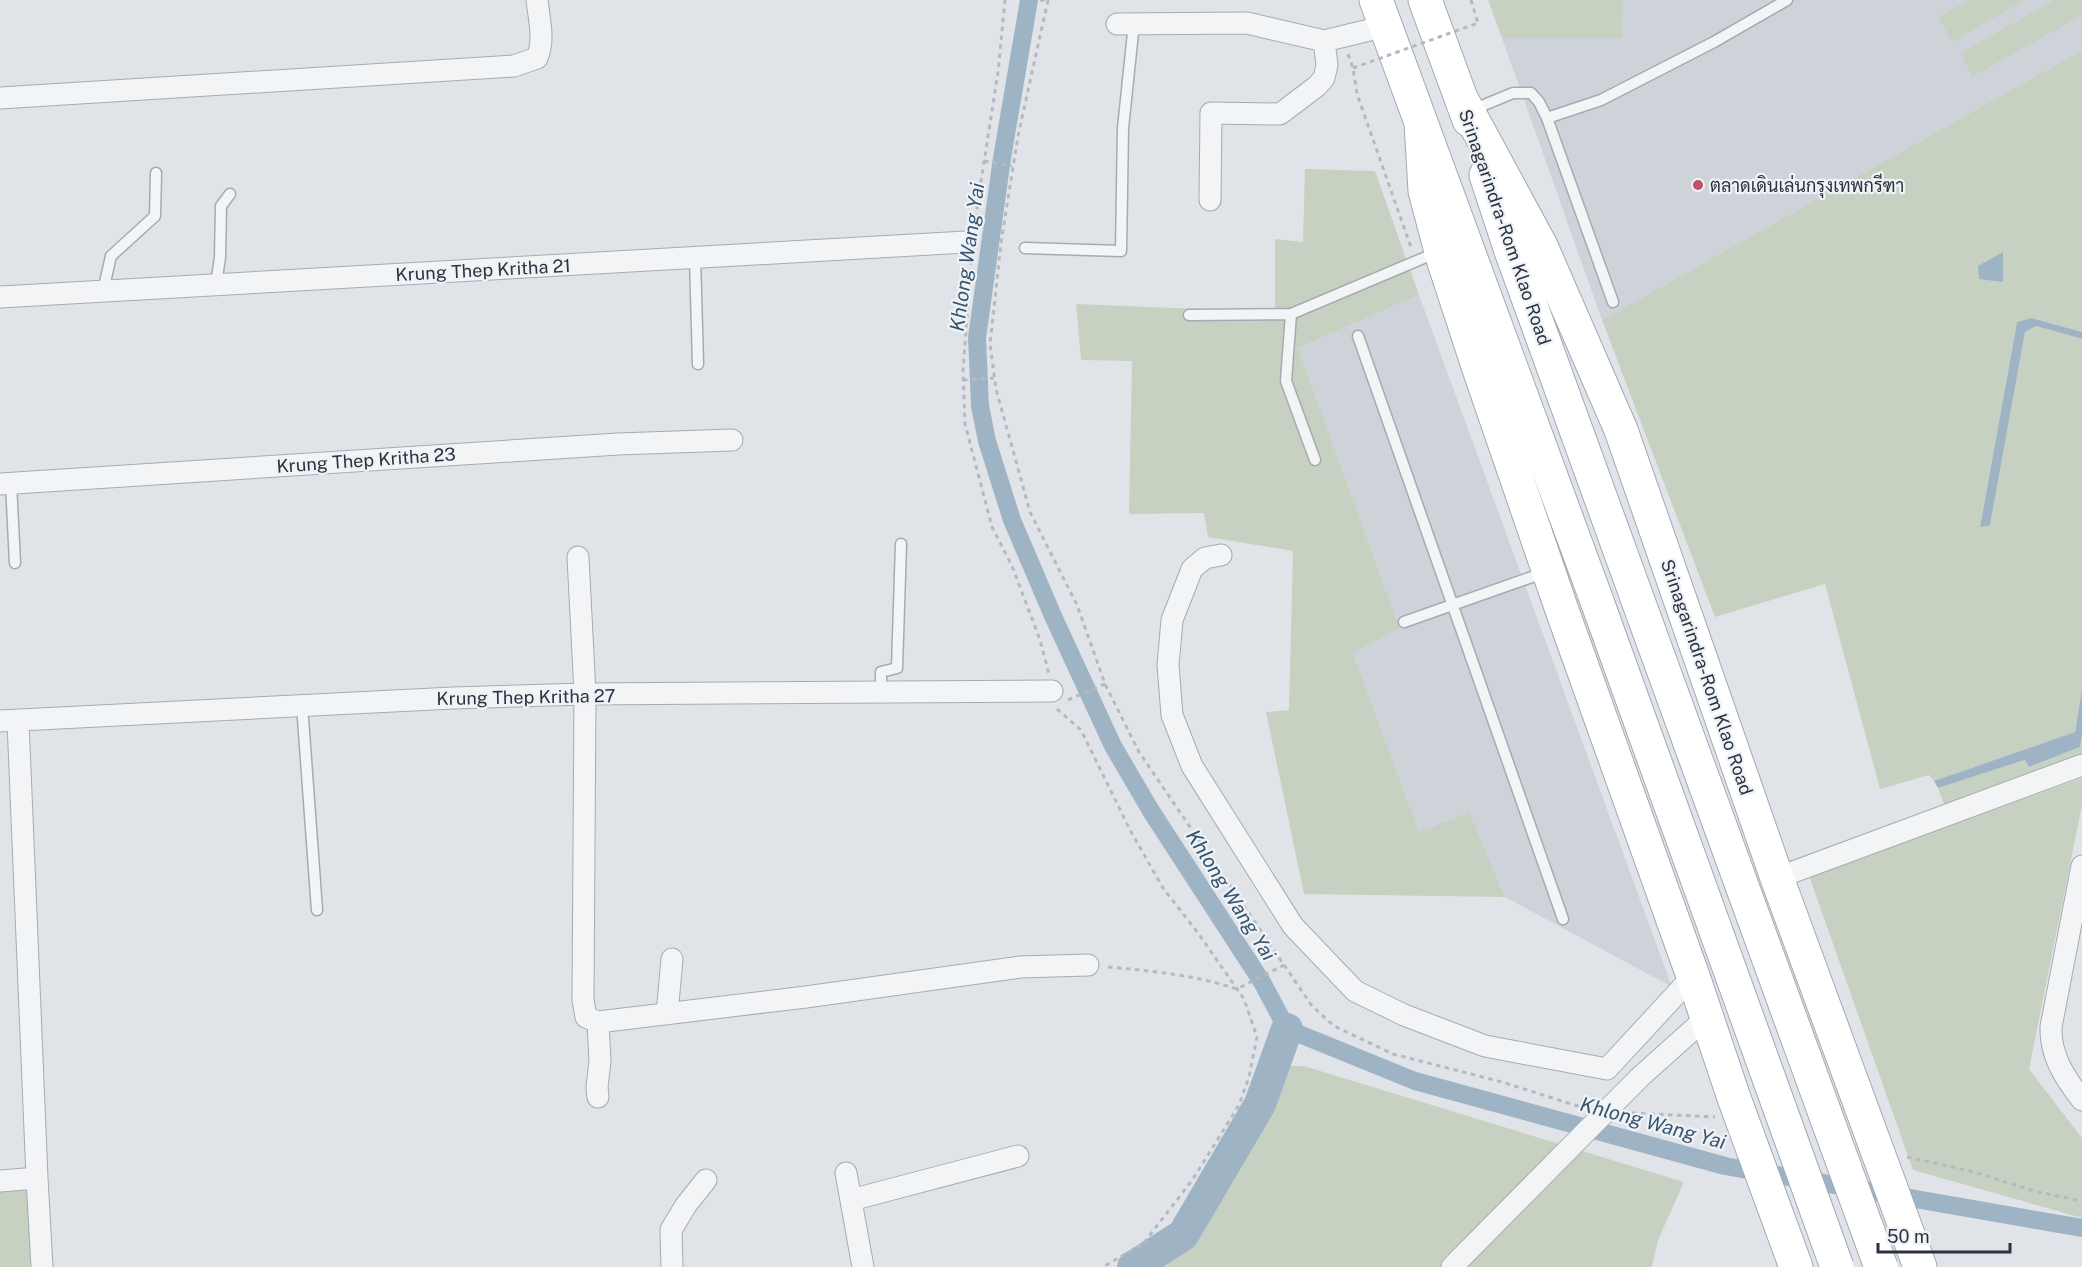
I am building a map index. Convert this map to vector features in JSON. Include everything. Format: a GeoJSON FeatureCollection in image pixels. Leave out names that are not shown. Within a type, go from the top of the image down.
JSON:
{"type":"FeatureCollection","features":[{"type":"Feature","properties":{"kind":"main road","name":"Srinagarindra-Rom Klao Road"},"geometry":{"type":"LineString","coordinates":[[1425,0],[1465,105],[1511,251],[1881,1267]]}},
{"type":"Feature","properties":{"kind":"main road"},"geometry":{"type":"LineString","coordinates":[[1381,13],[1598,604],[1837,1267]]}},
{"type":"Feature","properties":{"kind":"main road","name":"Srinagarindra-Rom Klao Road"},"geometry":{"type":"LineString","coordinates":[[1465,105],[1541,246],[1621,430],[1777,878],[1920,1267]]}},
{"type":"Feature","properties":{"kind":"main road"},"geometry":{"type":"LineString","coordinates":[[1420,123],[1425,191],[1478,366],[1693,976],[1705,1012],[1728,1108],[1787,1258]]}},
{"type":"Feature","properties":{"kind":"main road"},"geometry":{"type":"LineString","coordinates":[[1705,1012],[1748,1033],[1758,1034],[1777,1029],[1787,1023],[1794,1011],[1806,953]]}},
{"type":"Feature","properties":{"kind":"street"},"geometry":{"type":"LineString","coordinates":[[0,98],[514,66],[537,58],[542,42],[543,0]]}},
{"type":"Feature","properties":{"kind":"street"},"geometry":{"type":"LineString","coordinates":[[1125,24],[1247,23],[1324,41],[1381,13]]}},
{"type":"Feature","properties":{"kind":"street"},"geometry":{"type":"LineString","coordinates":[[1210,200],[1211,113],[1280,114],[1324,78],[1327,64],[1324,41]]}},
{"type":"Feature","properties":{"kind":"street","name":"Krung Thep Kritha 21"},"geometry":{"type":"LineString","coordinates":[[0,297],[971,242]]}},
{"type":"Feature","properties":{"kind":"street","name":"Krung Thep Kritha 23"},"geometry":{"type":"LineString","coordinates":[[6,484],[618,444],[732,440]]}},
{"type":"Feature","properties":{"kind":"street"},"geometry":{"type":"LineString","coordinates":[[1221,555],[1205,558],[1192,569],[1172,620],[1168,665],[1172,715],[1192,766],[1293,926],[1354,991],[1404,1015],[1485,1046],[1607,1069],[1693,976]]}},
{"type":"Feature","properties":{"kind":"street"},"geometry":{"type":"LineString","coordinates":[[578,557],[585,694],[583,1000],[586,1017],[598,1022],[806,997],[1020,967],[1088,965]]}},
{"type":"Feature","properties":{"kind":"street","name":"Krung Thep Kritha 27"},"geometry":{"type":"LineString","coordinates":[[9,721],[302,705],[585,694],[881,693],[1053,698]]}},
{"type":"Feature","properties":{"kind":"street"},"geometry":{"type":"LineString","coordinates":[[9,721],[42,1267]]}},
{"type":"Feature","properties":{"kind":"street"},"geometry":{"type":"LineString","coordinates":[[1777,878],[2082,765]]}},
{"type":"Feature","properties":{"kind":"street"},"geometry":{"type":"LineString","coordinates":[[2082,866],[2050,1042],[2068,1081],[2082,1100]]}},
{"type":"Feature","properties":{"kind":"street"},"geometry":{"type":"LineString","coordinates":[[668,1014],[672,959]]}},
{"type":"Feature","properties":{"kind":"street"},"geometry":{"type":"LineString","coordinates":[[1452,1267],[1705,1012]]}},
{"type":"Feature","properties":{"kind":"street"},"geometry":{"type":"LineString","coordinates":[[598,1022],[600,1060],[598,1097]]}},
{"type":"Feature","properties":{"kind":"street"},"geometry":{"type":"LineString","coordinates":[[851,1200],[1018,1156]]}},
{"type":"Feature","properties":{"kind":"street"},"geometry":{"type":"LineString","coordinates":[[846,1173],[863,1267]]}},
{"type":"Feature","properties":{"kind":"street"},"geometry":{"type":"LineString","coordinates":[[0,1181],[37,1178]]}},
{"type":"Feature","properties":{"kind":"street"},"geometry":{"type":"LineString","coordinates":[[672,1267],[671,1230],[686,1205],[706,1180]]}},
{"type":"Feature","properties":{"kind":"lane"},"geometry":{"type":"LineString","coordinates":[[1547,118],[1601,100],[1714,42],[1787,0]]}},
{"type":"Feature","properties":{"kind":"lane"},"geometry":{"type":"LineString","coordinates":[[1025,248],[1121,251],[1125,24]]}},
{"type":"Feature","properties":{"kind":"lane"},"geometry":{"type":"LineString","coordinates":[[1465,105],[1513,93],[1531,93],[1539,102],[1547,118],[1613,302]]}},
{"type":"Feature","properties":{"kind":"lane"},"geometry":{"type":"LineString","coordinates":[[103,291],[111,255],[155,216],[156,173]]}},
{"type":"Feature","properties":{"kind":"lane"},"geometry":{"type":"LineString","coordinates":[[216,285],[220,256],[221,206],[231,194]]}},
{"type":"Feature","properties":{"kind":"lane"},"geometry":{"type":"LineString","coordinates":[[1189,315],[1291,315],[1441,250]]}},
{"type":"Feature","properties":{"kind":"lane"},"geometry":{"type":"LineString","coordinates":[[695,257],[698,364]]}},
{"type":"Feature","properties":{"kind":"lane"},"geometry":{"type":"LineString","coordinates":[[1291,315],[1286,381],[1315,460]]}},
{"type":"Feature","properties":{"kind":"lane"},"geometry":{"type":"LineString","coordinates":[[1358,336],[1563,918]]}},
{"type":"Feature","properties":{"kind":"lane"},"geometry":{"type":"LineString","coordinates":[[6,484],[15,563]]}},
{"type":"Feature","properties":{"kind":"lane"},"geometry":{"type":"LineString","coordinates":[[881,693],[881,672],[897,668],[901,544]]}},
{"type":"Feature","properties":{"kind":"lane"},"geometry":{"type":"LineString","coordinates":[[1404,622],[1549,571]]}},
{"type":"Feature","properties":{"kind":"lane"},"geometry":{"type":"LineString","coordinates":[[302,705],[317,910]]}},
{"type":"Feature","properties":{"kind":"path"},"geometry":{"type":"LineString","coordinates":[[1005,0],[999,72],[971,242],[963,380],[965,424],[988,513],[1012,566],[1040,640],[1053,698],[1081,730],[1130,830],[1163,888],[1244,999],[1257,1037],[1249,1077],[1239,1105],[1194,1179],[1143,1244],[1103,1267]]}},
{"type":"Feature","properties":{"kind":"path"},"geometry":{"type":"LineString","coordinates":[[1040,0],[1048,0],[1013,166],[1001,243],[990,344],[996,389],[1030,512],[1077,606],[1105,684],[1139,752],[1312,1006],[1334,1026],[1393,1054],[1502,1082],[1590,1110]]}},
{"type":"Feature","properties":{"kind":"path"},"geometry":{"type":"LineString","coordinates":[[1353,68],[1478,23],[1471,0]]}},
{"type":"Feature","properties":{"kind":"path"},"geometry":{"type":"LineString","coordinates":[[1347,52],[1353,68],[1357,94]]}},
{"type":"Feature","properties":{"kind":"path"},"geometry":{"type":"LineString","coordinates":[[984,161],[1013,166]]}},
{"type":"Feature","properties":{"kind":"path"},"geometry":{"type":"LineString","coordinates":[[963,380],[995,378]]}},
{"type":"Feature","properties":{"kind":"path"},"geometry":{"type":"LineString","coordinates":[[1053,698],[1105,684]]}},
{"type":"Feature","properties":{"kind":"path"},"geometry":{"type":"LineString","coordinates":[[1088,965],[1168,972],[1209,980],[1237,989],[1284,965]]}},
{"type":"Feature","properties":{"kind":"path"},"geometry":{"type":"LineString","coordinates":[[1626,1112],[1728,1108]]}},
{"type":"Feature","properties":{"kind":"path"},"geometry":{"type":"LineString","coordinates":[[1896,1154],[1974,1172],[2034,1191],[2082,1202]]}},
{"type":"Feature","properties":{"kind":"shaded area","name":"ตลาดเดินเล่นกรุงเทพกรีฑา"},"geometry":{"type":"Polygon","coordinates":[[[1623,0],[2082,0],[2082,50],[1602,320],[1502,38],[1622,38],[1623,0]]]}},
{"type":"Feature","properties":{"kind":"shaded area"},"geometry":{"type":"Polygon","coordinates":[[[1419,295],[1672,987],[1505,897],[1469,812],[1419,832],[1353,653],[1400,629],[1298,348],[1419,295]]]}},
{"type":"Feature","properties":{"kind":"green space"},"geometry":{"type":"Polygon","coordinates":[[[1488,0],[1623,0],[1622,38],[1502,38],[1488,0]]]}},
{"type":"Feature","properties":{"kind":"green space"},"geometry":{"type":"Polygon","coordinates":[[[1969,0],[2025,0],[1952,42],[1939,17],[1969,0]]]}},
{"type":"Feature","properties":{"kind":"green space"},"geometry":{"type":"Polygon","coordinates":[[[2054,0],[2082,0],[2082,15],[1972,77],[1961,53],[2054,0]]]}},
{"type":"Feature","properties":{"kind":"green space"},"geometry":{"type":"Polygon","coordinates":[[[2082,50],[2082,332],[2033,318],[2017,322],[1980,526],[1990,524],[2025,332],[2036,326],[2082,339],[2082,689],[2075,732],[1934,781],[1929,775],[1880,789],[1825,584],[1715,617],[1602,320],[2082,50]]]}},
{"type":"Feature","properties":{"kind":"green space"},"geometry":{"type":"Polygon","coordinates":[[[1305,169],[1375,171],[1419,295],[1298,348],[1400,629],[1353,653],[1419,832],[1469,812],[1505,897],[1304,894],[1266,712],[1289,710],[1293,551],[1208,537],[1204,513],[1129,514],[1132,361],[1081,360],[1076,304],[1275,312],[1275,239],[1303,242],[1305,169]]]}},
{"type":"Feature","properties":{"kind":"green space"},"geometry":{"type":"Polygon","coordinates":[[[2082,735],[2082,757],[1945,807],[1938,788],[2026,760],[2029,767],[2080,747],[2082,735]]]}},
{"type":"Feature","properties":{"kind":"green space"},"geometry":{"type":"Polygon","coordinates":[[[2082,778],[2082,805],[2029,1069],[2082,1138],[2082,1218],[1913,1170],[1809,876],[2082,778]]]}},
{"type":"Feature","properties":{"kind":"green space"},"geometry":{"type":"Polygon","coordinates":[[[1289,1066],[1304,1066],[1684,1182],[1658,1240],[1652,1267],[1156,1267],[1196,1236],[1256,1141],[1289,1066]]]}},
{"type":"Feature","properties":{"kind":"green space"},"geometry":{"type":"Polygon","coordinates":[[[28,1189],[32,1267],[0,1267],[0,1191],[28,1189]]]}},
{"type":"Feature","properties":{"kind":"water"},"geometry":{"type":"Polygon","coordinates":[[[2003,252],[2003,282],[1979,279],[1978,266],[2003,252]]]}},
{"type":"Feature","properties":{"kind":"water"},"geometry":{"type":"Polygon","coordinates":[[[2032,318],[2082,332],[2082,339],[2036,326],[2025,332],[1990,525],[1980,527],[2017,322],[2032,318]]]}},
{"type":"Feature","properties":{"kind":"water"},"geometry":{"type":"Polygon","coordinates":[[[2082,689],[2080,747],[2029,767],[2025,760],[1938,788],[1934,781],[2075,732],[2082,689]]]}},
{"type":"Feature","properties":{"kind":"waterway","name":"Khlong Wang Yai"},"geometry":{"type":"LineString","coordinates":[[1029,0],[1002,158],[977,338],[980,406],[987,441],[1012,520],[1113,746],[1151,811],[1262,982],[1287,1029],[1415,1081],[1725,1166],[2082,1228]]}},
{"type":"Feature","properties":{"kind":"waterway"},"geometry":{"type":"LineString","coordinates":[[1133,1267],[1183,1235],[1260,1104],[1287,1029]]}},
{"type":"Feature","properties":{"kind":"place","name":"ตลาดเดินเล่นกรุงเทพกรีฑา"},"geometry":{"type":"Point","coordinates":[1698,185]}}]}
